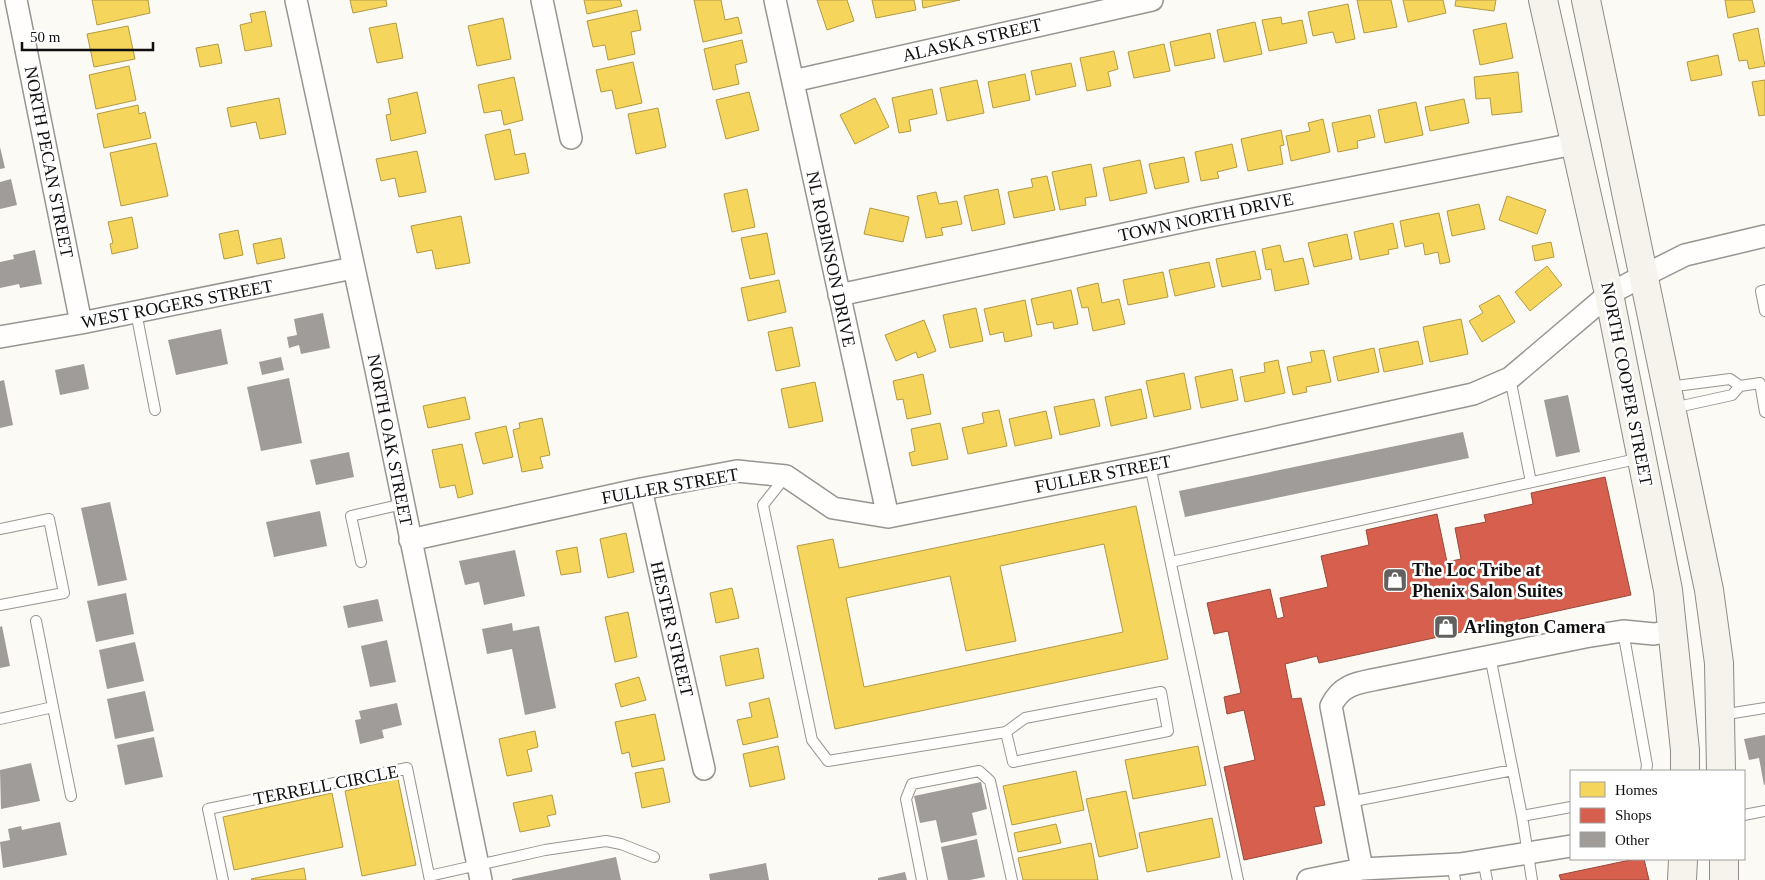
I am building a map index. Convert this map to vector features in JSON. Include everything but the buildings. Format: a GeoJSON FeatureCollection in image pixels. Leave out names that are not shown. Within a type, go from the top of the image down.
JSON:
{"type":"FeatureCollection","features":[{"type":"Feature","properties":{"kind":"main road","name":"NORTH COOPER STREET"},"geometry":{"type":"LineString","coordinates":[[1543,0],[1609,294],[1668,590],[1685,750],[1685,770]]}},
{"type":"Feature","properties":{"kind":"main road","name":"NORTH COOPER STREET"},"geometry":{"type":"LineString","coordinates":[[1586,0],[1709,590],[1719,663],[1721,770]]}},
{"type":"Feature","properties":{"kind":"main road"},"geometry":{"type":"LineString","coordinates":[[1682,880],[1683,860]]}},
{"type":"Feature","properties":{"kind":"main road"},"geometry":{"type":"LineString","coordinates":[[1724,860],[1724,880]]}},
{"type":"Feature","properties":{"kind":"street","name":"NORTH PECAN STREET"},"geometry":{"type":"LineString","coordinates":[[16,0],[81,323]]}},
{"type":"Feature","properties":{"kind":"street","name":"NORTH OAK STREET"},"geometry":{"type":"LineString","coordinates":[[296,0],[354,268],[479,873]]}},
{"type":"Feature","properties":{"kind":"street"},"geometry":{"type":"LineString","coordinates":[[542,0],[571,138]]}},
{"type":"Feature","properties":{"kind":"street","name":"NL ROBINSON DRIVE"},"geometry":{"type":"LineString","coordinates":[[775,0],[888,517]]}},
{"type":"Feature","properties":{"kind":"street","name":"ALASKA STREET"},"geometry":{"type":"LineString","coordinates":[[793,81],[1152,0]]}},
{"type":"Feature","properties":{"kind":"street","name":"TOWN NORTH DRIVE"},"geometry":{"type":"LineString","coordinates":[[839,295],[1199,218],[1574,144]]}},
{"type":"Feature","properties":{"kind":"street","name":"FULLER STREET"},"geometry":{"type":"LineString","coordinates":[[410,540],[641,489],[737,471],[786,476],[833,508],[888,517],[1150,465],[1473,394],[1510,378],[1609,294],[1685,255],[1765,236]]}},
{"type":"Feature","properties":{"kind":"street","name":"WEST ROGERS STREET"},"geometry":{"type":"LineString","coordinates":[[0,337],[81,323],[354,268]]}},
{"type":"Feature","properties":{"kind":"street","name":"HESTER STREET"},"geometry":{"type":"LineString","coordinates":[[641,489],[704,769]]}},
{"type":"Feature","properties":{"kind":"street"},"geometry":{"type":"LineString","coordinates":[[1363,875],[1331,706],[1336,695],[1348,686],[1490,656],[1623,631],[1654,634],[1672,631]]}},
{"type":"Feature","properties":{"kind":"street"},"geometry":{"type":"LineString","coordinates":[[1308,880],[1363,875],[1485,870],[1527,853],[1570,846]]}},
{"type":"Feature","properties":{"kind":"lane"},"geometry":{"type":"LineString","coordinates":[[1765,290],[1761,291],[1765,311]]}},
{"type":"Feature","properties":{"kind":"lane"},"geometry":{"type":"LineString","coordinates":[[136,312],[155,410]]}},
{"type":"Feature","properties":{"kind":"lane"},"geometry":{"type":"LineString","coordinates":[[1510,378],[1532,482]]}},
{"type":"Feature","properties":{"kind":"lane"},"geometry":{"type":"LineString","coordinates":[[1669,398],[1730,379],[1740,386]]}},
{"type":"Feature","properties":{"kind":"lane"},"geometry":{"type":"LineString","coordinates":[[1669,398],[1732,395],[1740,386],[1762,382],[1765,412]]}},
{"type":"Feature","properties":{"kind":"lane"},"geometry":{"type":"LineString","coordinates":[[1171,562],[1642,457]]}},
{"type":"Feature","properties":{"kind":"lane"},"geometry":{"type":"LineString","coordinates":[[1150,465],[1238,880]]}},
{"type":"Feature","properties":{"kind":"lane"},"geometry":{"type":"LineString","coordinates":[[786,476],[763,505],[812,740],[828,760],[1006,732],[1025,718],[1161,692],[1168,731],[1013,762],[1006,732]]}},
{"type":"Feature","properties":{"kind":"lane"},"geometry":{"type":"LineString","coordinates":[[361,562],[351,516],[403,504]]}},
{"type":"Feature","properties":{"kind":"lane"},"geometry":{"type":"LineString","coordinates":[[0,529],[49,519],[64,593],[0,605]]}},
{"type":"Feature","properties":{"kind":"lane"},"geometry":{"type":"LineString","coordinates":[[36,621],[71,796]]}},
{"type":"Feature","properties":{"kind":"lane"},"geometry":{"type":"LineString","coordinates":[[1623,631],[1647,765],[1646,770]]}},
{"type":"Feature","properties":{"kind":"lane"},"geometry":{"type":"LineString","coordinates":[[1490,656],[1522,816],[1532,880]]}},
{"type":"Feature","properties":{"kind":"lane"},"geometry":{"type":"LineString","coordinates":[[0,719],[53,707]]}},
{"type":"Feature","properties":{"kind":"lane"},"geometry":{"type":"LineString","coordinates":[[1720,716],[1765,708]]}},
{"type":"Feature","properties":{"kind":"lane","name":"TERRELL CIRCLE"},"geometry":{"type":"LineString","coordinates":[[223,880],[208,809],[407,768],[429,878],[479,873],[546,850],[606,841],[621,844],[654,857]]}},
{"type":"Feature","properties":{"kind":"lane"},"geometry":{"type":"LineString","coordinates":[[1349,802],[1513,770]]}},
{"type":"Feature","properties":{"kind":"lane"},"geometry":{"type":"LineString","coordinates":[[922,880],[906,799],[912,784],[979,771],[990,781],[1012,880]]}},
{"type":"Feature","properties":{"kind":"lane"},"geometry":{"type":"LineString","coordinates":[[1522,816],[1570,807]]}},
{"type":"Feature","properties":{"kind":"lane"},"geometry":{"type":"LineString","coordinates":[[1745,815],[1765,811]]}},
{"type":"Feature","properties":{"kind":"place","name":"The Loc Tribe at Phenix Salon Suites"},"geometry":{"type":"Point","coordinates":[1395,580]}},
{"type":"Feature","properties":{"kind":"place","name":"Arlington Camera"},"geometry":{"type":"Point","coordinates":[1446,627]}}]}
